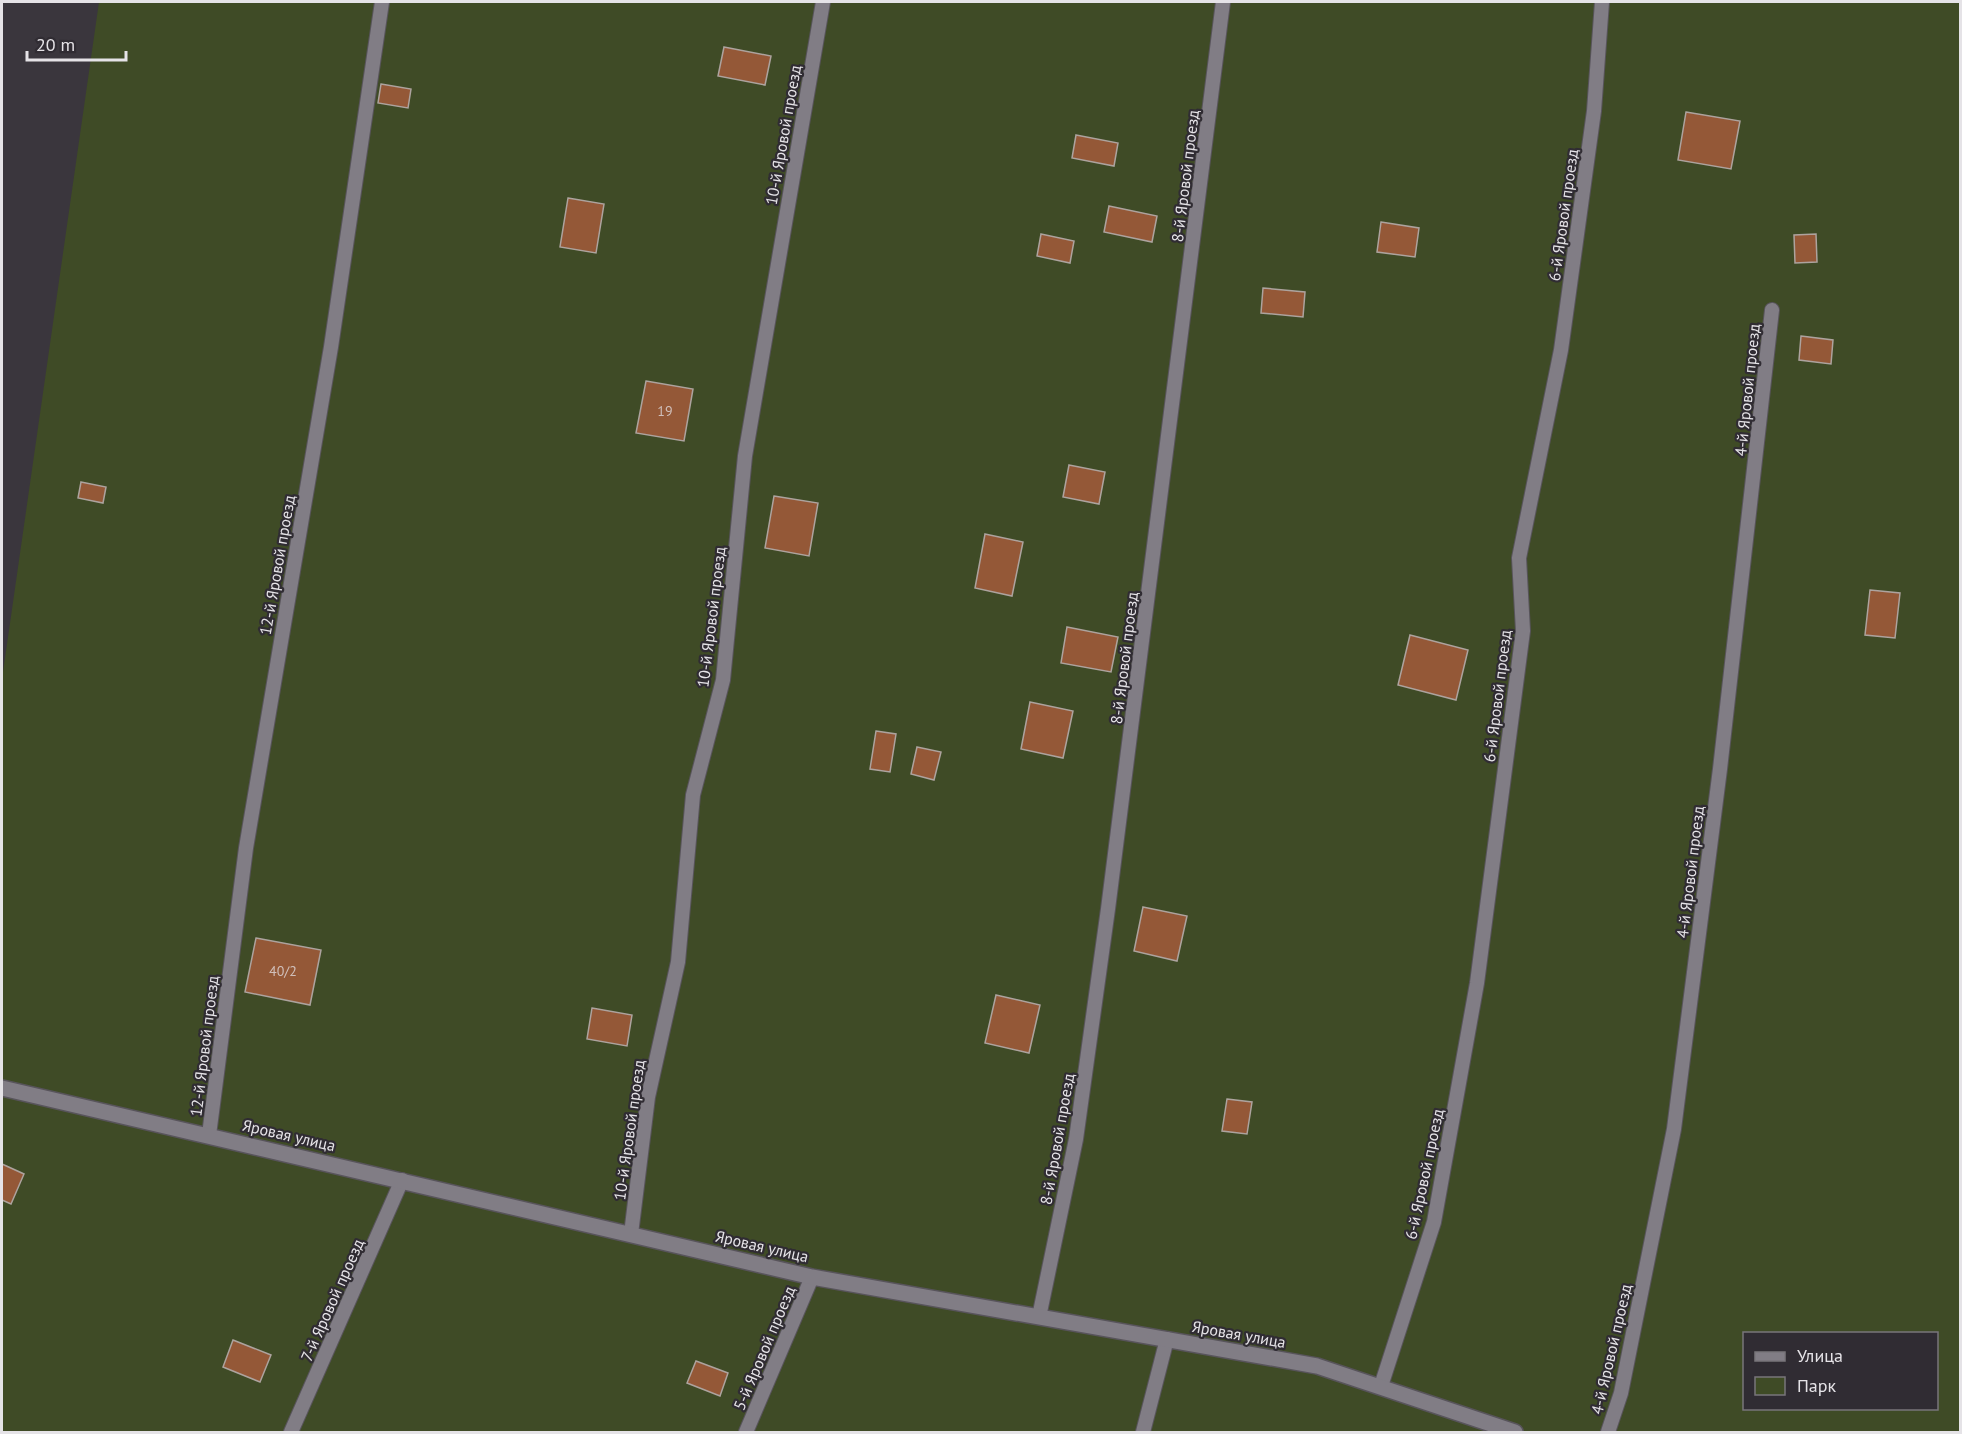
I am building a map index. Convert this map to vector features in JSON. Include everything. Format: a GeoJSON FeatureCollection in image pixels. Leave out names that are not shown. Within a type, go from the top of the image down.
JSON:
{"type":"FeatureCollection","features":[{"type":"Feature","properties":{"kind":"street","name":"Яровая улица"},"geometry":{"type":"LineString","coordinates":[[2,1088],[812,1277],[1317,1366],[1515,1432]]}},
{"type":"Feature","properties":{"kind":"lane","name":"12-й Яровой проезд"},"geometry":{"type":"LineString","coordinates":[[209,1135],[246,848],[331,347],[382,2]]}},
{"type":"Feature","properties":{"kind":"lane","name":"10-й Яровой проезд"},"geometry":{"type":"LineString","coordinates":[[632,1234],[648,1097],[678,962],[693,795],[723,680],[745,456],[823,2]]}},
{"type":"Feature","properties":{"kind":"lane","name":"8-й Яровой проезд"},"geometry":{"type":"LineString","coordinates":[[1039,1317],[1076,1139],[1089,1047],[1223,2]]}},
{"type":"Feature","properties":{"kind":"lane","name":"6-й Яровой проезд"},"geometry":{"type":"LineString","coordinates":[[1381,1386],[1434,1222],[1477,983],[1522,631],[1520,558],[1561,350],[1594,111],[1602,2]]}},
{"type":"Feature","properties":{"kind":"lane","name":"4-й Яровой проезд"},"geometry":{"type":"LineString","coordinates":[[1608,1432],[1621,1393],[1674,1129],[1720,769],[1772,310]]}},
{"type":"Feature","properties":{"kind":"lane","name":"7-й Яровой проезд"},"geometry":{"type":"LineString","coordinates":[[291,1432],[402,1180]]}},
{"type":"Feature","properties":{"kind":"lane","name":"5-й Яровой проезд"},"geometry":{"type":"LineString","coordinates":[[746,1432],[812,1277]]}},
{"type":"Feature","properties":{"kind":"lane"},"geometry":{"type":"LineString","coordinates":[[1143,1432],[1167,1339]]}},
{"type":"Feature","properties":{"kind":"green space"},"geometry":{"type":"Polygon","coordinates":[[[99,2],[1960,2],[1960,1432],[2,1432],[2,679],[99,2]]]}},
{"type":"Feature","properties":{"kind":"building"},"geometry":{"type":"Polygon","coordinates":[[[724,47],[771,56],[765,85],[718,76],[724,47]]]}},
{"type":"Feature","properties":{"kind":"building"},"geometry":{"type":"Polygon","coordinates":[[[381,84],[411,89],[408,108],[378,103],[381,84]]]}},
{"type":"Feature","properties":{"kind":"building"},"geometry":{"type":"Polygon","coordinates":[[[1686,112],[1740,121],[1731,169],[1678,160],[1686,112]]]}},
{"type":"Feature","properties":{"kind":"building"},"geometry":{"type":"Polygon","coordinates":[[[1076,135],[1118,143],[1114,166],[1072,158],[1076,135]]]}},
{"type":"Feature","properties":{"kind":"building"},"geometry":{"type":"Polygon","coordinates":[[[568,198],[604,204],[596,253],[560,247],[568,198]]]}},
{"type":"Feature","properties":{"kind":"building"},"geometry":{"type":"Polygon","coordinates":[[[1109,206],[1157,216],[1152,242],[1104,232],[1109,206]]]}},
{"type":"Feature","properties":{"kind":"building"},"geometry":{"type":"Polygon","coordinates":[[[1381,222],[1419,228],[1415,257],[1377,252],[1381,222]]]}},
{"type":"Feature","properties":{"kind":"building"},"geometry":{"type":"Polygon","coordinates":[[[1041,234],[1074,241],[1070,263],[1037,256],[1041,234]]]}},
{"type":"Feature","properties":{"kind":"building"},"geometry":{"type":"Polygon","coordinates":[[[1816,234],[1817,262],[1795,263],[1794,235],[1816,234]]]}},
{"type":"Feature","properties":{"kind":"building"},"geometry":{"type":"Polygon","coordinates":[[[1263,288],[1305,292],[1303,317],[1261,313],[1263,288]]]}},
{"type":"Feature","properties":{"kind":"building"},"geometry":{"type":"Polygon","coordinates":[[[1801,336],[1833,340],[1831,364],[1799,360],[1801,336]]]}},
{"type":"Feature","properties":{"kind":"building"},"geometry":{"type":"Polygon","coordinates":[[[646,381],[693,389],[684,441],[636,433],[646,381]]]}},
{"type":"Feature","properties":{"kind":"building"},"geometry":{"type":"Polygon","coordinates":[[[1069,465],[1105,472],[1099,504],[1063,497],[1069,465]]]}},
{"type":"Feature","properties":{"kind":"building"},"geometry":{"type":"Polygon","coordinates":[[[81,482],[106,487],[103,503],[78,498],[81,482]]]}},
{"type":"Feature","properties":{"kind":"building"},"geometry":{"type":"Polygon","coordinates":[[[774,496],[818,503],[809,556],[765,548],[774,496]]]}},
{"type":"Feature","properties":{"kind":"building"},"geometry":{"type":"Polygon","coordinates":[[[985,534],[1023,542],[1012,596],[975,588],[985,534]]]}},
{"type":"Feature","properties":{"kind":"building"},"geometry":{"type":"Polygon","coordinates":[[[1870,590],[1900,593],[1895,638],[1865,635],[1870,590]]]}},
{"type":"Feature","properties":{"kind":"building"},"geometry":{"type":"Polygon","coordinates":[[[1067,627],[1118,637],[1111,672],[1061,663],[1067,627]]]}},
{"type":"Feature","properties":{"kind":"building"},"geometry":{"type":"Polygon","coordinates":[[[1410,635],[1468,650],[1456,700],[1398,685],[1410,635]]]}},
{"type":"Feature","properties":{"kind":"building"},"geometry":{"type":"Polygon","coordinates":[[[1030,702],[1073,711],[1063,758],[1021,749],[1030,702]]]}},
{"type":"Feature","properties":{"kind":"building"},"geometry":{"type":"Polygon","coordinates":[[[876,731],[896,734],[890,772],[870,769],[876,731]]]}},
{"type":"Feature","properties":{"kind":"building"},"geometry":{"type":"Polygon","coordinates":[[[917,747],[941,752],[934,780],[911,774],[917,747]]]}},
{"type":"Feature","properties":{"kind":"building"},"geometry":{"type":"Polygon","coordinates":[[[1143,907],[1187,916],[1177,961],[1134,951],[1143,907]]]}},
{"type":"Feature","properties":{"kind":"building"},"geometry":{"type":"Polygon","coordinates":[[[256,938],[321,950],[310,1005],[245,992],[256,938]]]}},
{"type":"Feature","properties":{"kind":"building"},"geometry":{"type":"Polygon","coordinates":[[[996,995],[1040,1005],[1029,1053],[985,1043],[996,995]]]}},
{"type":"Feature","properties":{"kind":"building"},"geometry":{"type":"Polygon","coordinates":[[[592,1008],[632,1015],[627,1046],[587,1039],[592,1008]]]}},
{"type":"Feature","properties":{"kind":"building"},"geometry":{"type":"Polygon","coordinates":[[[1227,1099],[1252,1102],[1247,1134],[1222,1131],[1227,1099]]]}},
{"type":"Feature","properties":{"kind":"building"},"geometry":{"type":"Polygon","coordinates":[[[2,1164],[24,1174],[11,1204],[2,1200],[2,1164]]]}},
{"type":"Feature","properties":{"kind":"building"},"geometry":{"type":"Polygon","coordinates":[[[233,1340],[271,1355],[260,1382],[223,1367],[233,1340]]]}},
{"type":"Feature","properties":{"kind":"building"},"geometry":{"type":"Polygon","coordinates":[[[696,1361],[728,1373],[720,1396],[687,1383],[696,1361]]]}}]}
